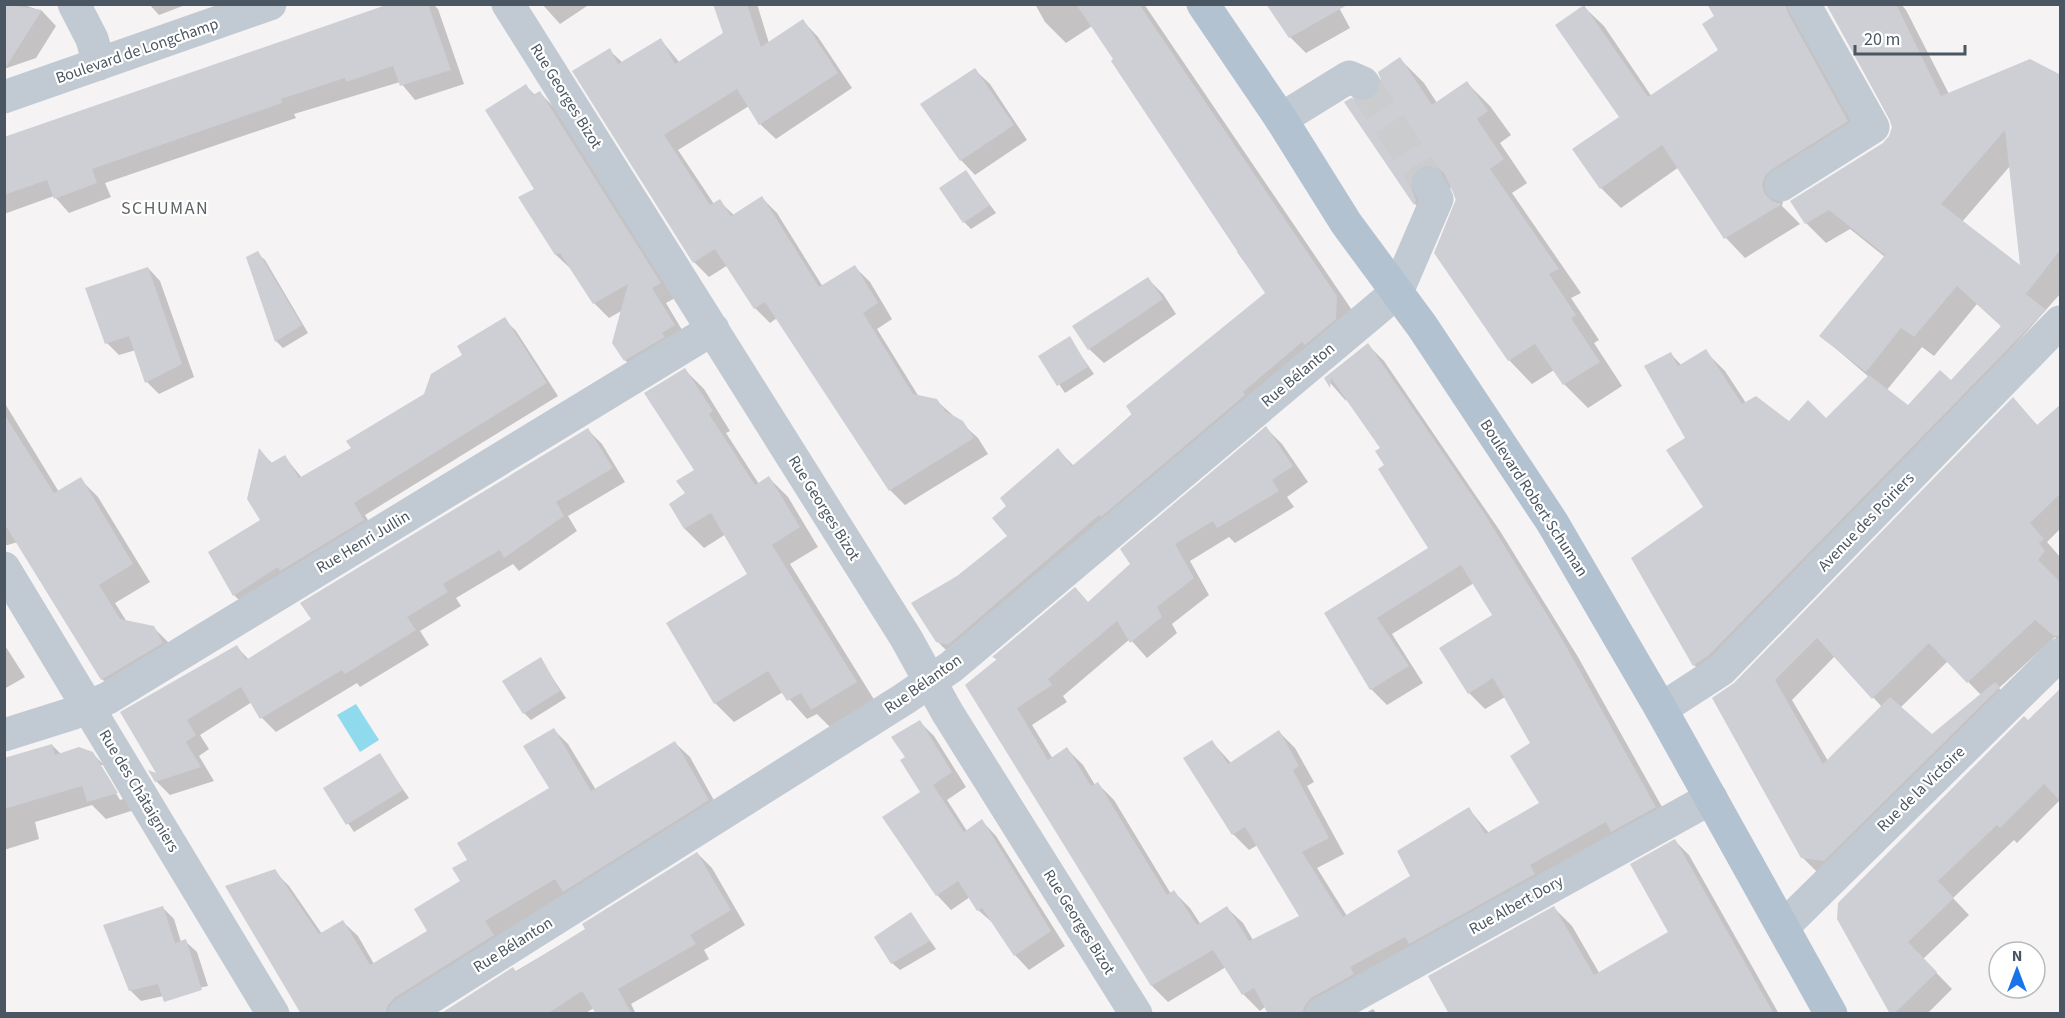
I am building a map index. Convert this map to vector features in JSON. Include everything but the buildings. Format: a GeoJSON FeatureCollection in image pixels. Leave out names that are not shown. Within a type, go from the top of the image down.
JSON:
{"type":"FeatureCollection","features":[{"type":"Feature","properties":{"kind":"main road","name":"Boulevard Robert Schuman"},"geometry":{"type":"LineString","coordinates":[[1203,4],[1281,118],[1346,223],[1397,292],[1552,522],[1661,709],[1831,1014]]}},
{"type":"Feature","properties":{"kind":"street"},"geometry":{"type":"LineString","coordinates":[[74,4],[92,39],[99,64]]}},
{"type":"Feature","properties":{"kind":"street","name":"Boulevard de Longchamp"},"geometry":{"type":"LineString","coordinates":[[4,97],[270,4]]}},
{"type":"Feature","properties":{"kind":"street","name":"Rue Georges Bizot"},"geometry":{"type":"LineString","coordinates":[[508,4],[906,638],[930,681],[1136,1014]]}},
{"type":"Feature","properties":{"kind":"street"},"geometry":{"type":"LineString","coordinates":[[1780,185],[1873,127],[1804,4]]}},
{"type":"Feature","properties":{"kind":"street"},"geometry":{"type":"LineString","coordinates":[[1281,118],[1349,77],[1363,83]]}},
{"type":"Feature","properties":{"kind":"street"},"geometry":{"type":"LineString","coordinates":[[1397,292],[1437,199],[1428,183]]}},
{"type":"Feature","properties":{"kind":"street","name":"Rue Bélanton"},"geometry":{"type":"LineString","coordinates":[[404,1014],[951,667],[1397,292]]}},
{"type":"Feature","properties":{"kind":"street","name":"Avenue des Poiriers"},"geometry":{"type":"LineString","coordinates":[[1661,709],[1721,670],[2061,322]]}},
{"type":"Feature","properties":{"kind":"street","name":"Rue Henri Jullin"},"geometry":{"type":"LineString","coordinates":[[4,735],[88,707],[118,692],[712,329]]}},
{"type":"Feature","properties":{"kind":"street","name":"Rue des Châtaigniers"},"geometry":{"type":"LineString","coordinates":[[4,568],[273,1014]]}},
{"type":"Feature","properties":{"kind":"street","name":"Rue de la Victoire"},"geometry":{"type":"LineString","coordinates":[[1784,926],[2061,654]]}},
{"type":"Feature","properties":{"kind":"street","name":"Rue Albert Dory"},"geometry":{"type":"LineString","coordinates":[[1321,1014],[1711,798]]}},
{"type":"Feature","properties":{"kind":"water"},"geometry":{"type":"Polygon","coordinates":[[[356,704],[379,740],[360,752],[337,715],[356,704]]]}},
{"type":"Feature","properties":{"kind":"tunnel"},"geometry":{"type":"LineString","coordinates":[[1363,83],[1428,183]]}},
{"type":"Feature","properties":{"kind":"district","name":"SCHUMAN"},"geometry":{"type":"Point","coordinates":[165,208]}}]}
